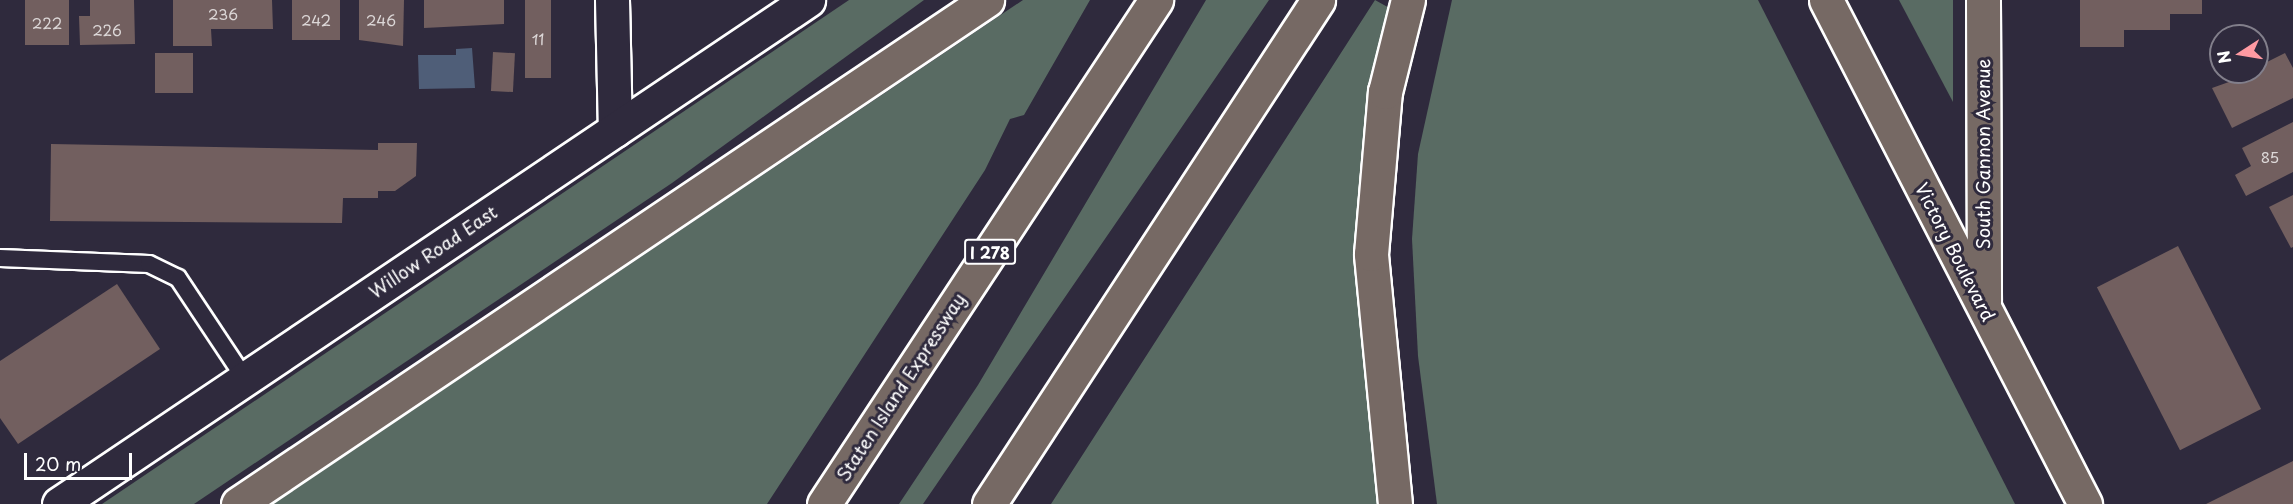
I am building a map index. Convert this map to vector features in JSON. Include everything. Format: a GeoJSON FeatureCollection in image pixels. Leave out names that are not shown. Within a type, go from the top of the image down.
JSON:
{"type":"FeatureCollection","features":[{"type":"Feature","properties":{"kind":"main road"},"geometry":{"type":"LineString","coordinates":[[612,0],[615,130]]}},
{"type":"Feature","properties":{"kind":"main road","name":"Willow Road East"},"geometry":{"type":"LineString","coordinates":[[58,504],[808,0]]}},
{"type":"Feature","properties":{"kind":"main road"},"geometry":{"type":"LineString","coordinates":[[238,504],[987,0]]}},
{"type":"Feature","properties":{"kind":"main road","name":"Staten Island Expressway"},"geometry":{"type":"LineString","coordinates":[[824,504],[1156,0]]}},
{"type":"Feature","properties":{"kind":"main road"},"geometry":{"type":"LineString","coordinates":[[988,504],[1318,0]]}},
{"type":"Feature","properties":{"kind":"main road"},"geometry":{"type":"LineString","coordinates":[[1395,504],[1371,254],[1385,92],[1407,0]]}},
{"type":"Feature","properties":{"kind":"main road","name":"Victory Boulevard"},"geometry":{"type":"LineString","coordinates":[[1826,0],[2085,504]]}},
{"type":"Feature","properties":{"kind":"main road","name":"South Gannon Avenue"},"geometry":{"type":"LineString","coordinates":[[1983,0],[1984,307]]}},
{"type":"Feature","properties":{"kind":"lane"},"geometry":{"type":"LineString","coordinates":[[0,258],[149,264],[178,278],[245,379]]}},
{"type":"Feature","properties":{"kind":"green space"},"geometry":{"type":"Polygon","coordinates":[[[849,0],[924,0],[672,183],[194,504],[102,504],[849,0]]]}},
{"type":"Feature","properties":{"kind":"green space"},"geometry":{"type":"Polygon","coordinates":[[[1023,0],[1090,0],[1024,115],[1010,119],[985,170],[767,504],[273,504],[1023,0]]]}},
{"type":"Feature","properties":{"kind":"green space"},"geometry":{"type":"Polygon","coordinates":[[[1206,0],[1269,0],[923,504],[899,504],[978,385],[1206,0]]]}},
{"type":"Feature","properties":{"kind":"green space"},"geometry":{"type":"Polygon","coordinates":[[[1375,0],[1393,10],[1381,63],[1386,504],[1051,504],[1375,0]]]}},
{"type":"Feature","properties":{"kind":"green space"},"geometry":{"type":"Polygon","coordinates":[[[1452,0],[1758,0],[2015,504],[1437,504],[1418,356],[1412,239],[1418,154],[1452,0]]]}},
{"type":"Feature","properties":{"kind":"green space"},"geometry":{"type":"Polygon","coordinates":[[[1899,0],[1953,0],[1953,102],[1899,0]]]}},
{"type":"Feature","properties":{"kind":"water"},"geometry":{"type":"Polygon","coordinates":[[[472,48],[475,88],[419,89],[418,55],[456,55],[456,49],[472,48]]]}},
{"type":"Feature","properties":{"kind":"building"},"geometry":{"type":"Polygon","coordinates":[[[25,0],[69,0],[69,45],[25,45],[25,0]]]}},
{"type":"Feature","properties":{"kind":"building"},"geometry":{"type":"Polygon","coordinates":[[[90,0],[134,0],[135,44],[80,45],[79,16],[90,16],[90,0]]]}},
{"type":"Feature","properties":{"kind":"building"},"geometry":{"type":"Polygon","coordinates":[[[173,0],[272,0],[273,29],[211,29],[212,46],[173,46],[173,0]]]}},
{"type":"Feature","properties":{"kind":"building"},"geometry":{"type":"Polygon","coordinates":[[[292,0],[340,0],[340,40],[292,40],[292,0]]]}},
{"type":"Feature","properties":{"kind":"building"},"geometry":{"type":"Polygon","coordinates":[[[359,0],[404,0],[403,46],[359,40],[359,0]]]}},
{"type":"Feature","properties":{"kind":"building"},"geometry":{"type":"Polygon","coordinates":[[[424,0],[504,0],[504,24],[424,28],[424,0]]]}},
{"type":"Feature","properties":{"kind":"building"},"geometry":{"type":"Polygon","coordinates":[[[525,0],[551,0],[551,78],[525,78],[525,0]]]}},
{"type":"Feature","properties":{"kind":"building"},"geometry":{"type":"Polygon","coordinates":[[[2080,0],[2202,0],[2202,14],[2170,14],[2170,30],[2124,30],[2124,47],[2080,47],[2080,0]]]}},
{"type":"Feature","properties":{"kind":"building"},"geometry":{"type":"Polygon","coordinates":[[[493,52],[515,53],[513,92],[491,91],[493,52]]]}},
{"type":"Feature","properties":{"kind":"building"},"geometry":{"type":"Polygon","coordinates":[[[155,53],[193,53],[193,93],[155,93],[155,53]]]}},
{"type":"Feature","properties":{"kind":"building"},"geometry":{"type":"Polygon","coordinates":[[[2285,53],[2293,68],[2293,98],[2232,128],[2212,88],[2223,84],[2269,84],[2269,61],[2285,53]]]}},
{"type":"Feature","properties":{"kind":"building"},"geometry":{"type":"Polygon","coordinates":[[[2293,122],[2293,172],[2246,196],[2235,175],[2251,166],[2242,148],[2293,122]]]}},
{"type":"Feature","properties":{"kind":"building"},"geometry":{"type":"Polygon","coordinates":[[[378,143],[417,143],[416,176],[395,191],[378,191],[378,198],[343,198],[342,223],[50,221],[51,144],[378,150],[378,143]]]}},
{"type":"Feature","properties":{"kind":"building"},"geometry":{"type":"Polygon","coordinates":[[[2293,195],[2293,247],[2291,248],[2269,207],[2293,195]]]}},
{"type":"Feature","properties":{"kind":"building"},"geometry":{"type":"Polygon","coordinates":[[[2178,246],[2261,409],[2180,450],[2097,287],[2178,246]]]}},
{"type":"Feature","properties":{"kind":"building"},"geometry":{"type":"Polygon","coordinates":[[[117,284],[160,349],[18,444],[0,418],[0,361],[117,284]]]}},
{"type":"Feature","properties":{"kind":"building"},"geometry":{"type":"Polygon","coordinates":[[[2293,461],[2293,504],[2206,504],[2293,461]]]}}]}
